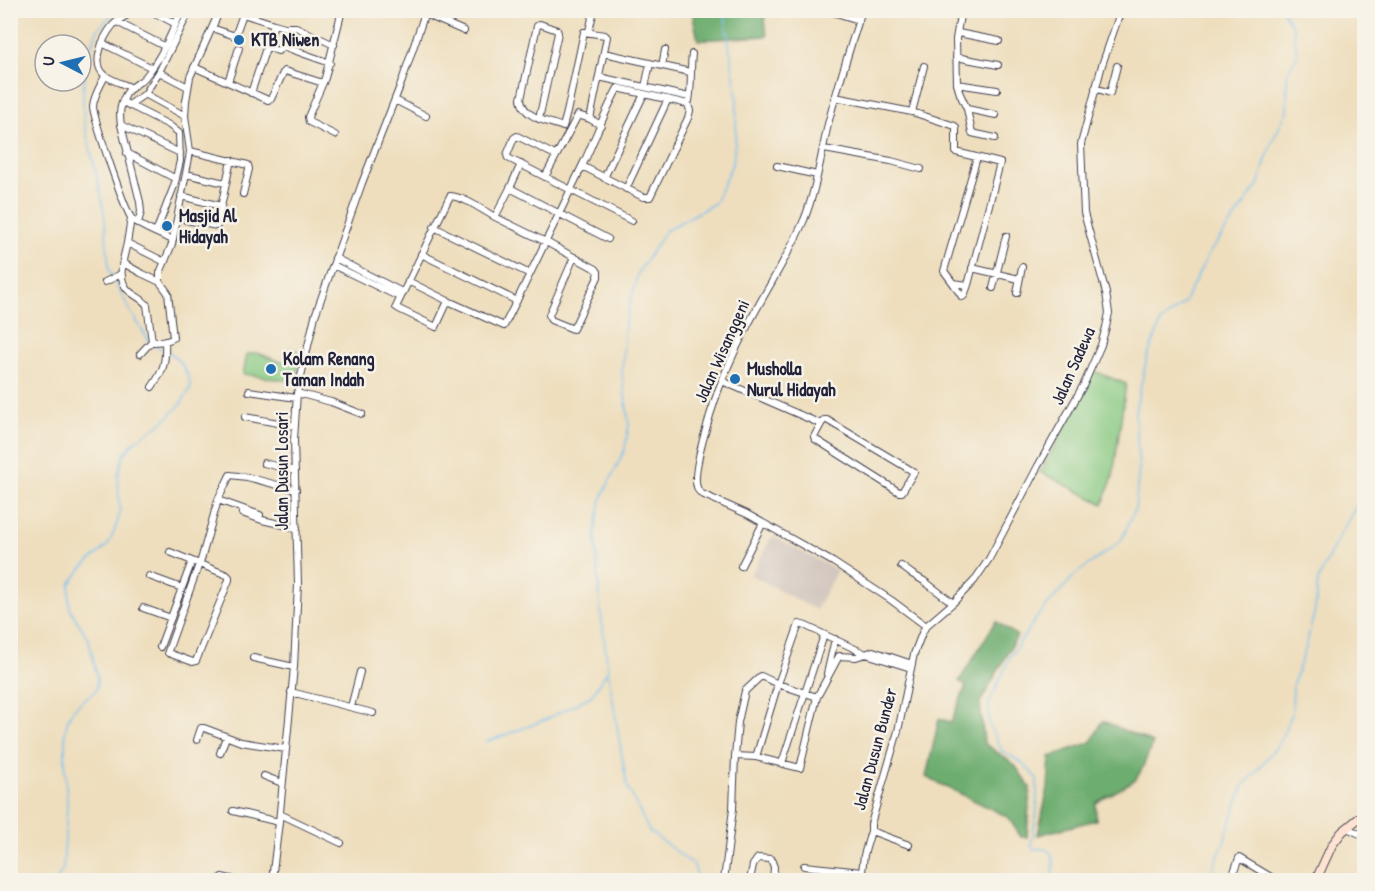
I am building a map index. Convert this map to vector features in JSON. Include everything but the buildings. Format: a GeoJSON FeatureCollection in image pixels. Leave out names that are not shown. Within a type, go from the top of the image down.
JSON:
{"type":"FeatureCollection","features":[{"type":"Feature","properties":{"kind":"street"},"geometry":{"type":"LineString","coordinates":[[132,88],[105,76],[99,63],[102,44],[109,31],[117,22],[137,10]]}},
{"type":"Feature","properties":{"kind":"street"},"geometry":{"type":"LineString","coordinates":[[149,10],[176,24]]}},
{"type":"Feature","properties":{"kind":"street"},"geometry":{"type":"LineString","coordinates":[[138,223],[141,212],[140,202],[119,114],[126,103],[127,91],[145,78],[152,68],[182,10]]}},
{"type":"Feature","properties":{"kind":"street"},"geometry":{"type":"LineString","coordinates":[[126,103],[144,94],[159,72],[190,10]]}},
{"type":"Feature","properties":{"kind":"street"},"geometry":{"type":"LineString","coordinates":[[160,282],[160,273],[173,240],[190,151],[185,116],[190,77],[220,10]]}},
{"type":"Feature","properties":{"kind":"street"},"geometry":{"type":"LineString","coordinates":[[334,135],[308,120],[308,117],[330,63],[342,10]]}},
{"type":"Feature","properties":{"kind":"street"},"geometry":{"type":"LineString","coordinates":[[589,32],[594,10]]}},
{"type":"Feature","properties":{"kind":"street"},"geometry":{"type":"LineString","coordinates":[[826,10],[859,20]]}},
{"type":"Feature","properties":{"kind":"street","name":"Jalan Wisanggeni"},"geometry":{"type":"LineString","coordinates":[[862,10],[835,97],[805,219],[736,348],[722,381],[706,428],[696,485],[702,494],[741,510],[841,567],[926,626]]}},
{"type":"Feature","properties":{"kind":"street"},"geometry":{"type":"LineString","coordinates":[[961,10],[957,33],[957,84],[970,119],[972,133],[995,138]]}},
{"type":"Feature","properties":{"kind":"street"},"geometry":{"type":"LineString","coordinates":[[981,10],[995,13]]}},
{"type":"Feature","properties":{"kind":"street","name":"Jalan Sadewa"},"geometry":{"type":"LineString","coordinates":[[926,626],[953,603],[989,559],[1084,384],[1096,358],[1106,327],[1108,313],[1106,293],[1087,229],[1082,196],[1081,144],[1102,65],[1122,10]]}},
{"type":"Feature","properties":{"kind":"street"},"geometry":{"type":"LineString","coordinates":[[425,12],[464,31]]}},
{"type":"Feature","properties":{"kind":"street","name":"Jalan Dusun Losari"},"geometry":{"type":"LineString","coordinates":[[272,880],[294,667],[298,584],[295,471],[297,396],[315,316],[425,12]]}},
{"type":"Feature","properties":{"kind":"street"},"geometry":{"type":"LineString","coordinates":[[212,28],[235,36],[243,15],[285,27],[296,27],[334,45]]}},
{"type":"Feature","properties":{"kind":"street"},"geometry":{"type":"LineString","coordinates":[[117,22],[164,46]]}},
{"type":"Feature","properties":{"kind":"street"},"geometry":{"type":"LineString","coordinates":[[251,93],[274,24]]}},
{"type":"Feature","properties":{"kind":"street"},"geometry":{"type":"LineString","coordinates":[[539,119],[558,33],[557,30],[540,24],[537,26],[521,99],[524,110],[528,114],[539,119],[566,128]]}},
{"type":"Feature","properties":{"kind":"street"},"geometry":{"type":"LineString","coordinates":[[545,177],[566,128],[567,112],[584,32],[606,35],[590,119]]}},
{"type":"Feature","properties":{"kind":"street"},"geometry":{"type":"LineString","coordinates":[[957,33],[999,41]]}},
{"type":"Feature","properties":{"kind":"street"},"geometry":{"type":"LineString","coordinates":[[102,44],[152,68]]}},
{"type":"Feature","properties":{"kind":"street"},"geometry":{"type":"LineString","coordinates":[[267,46],[278,51],[282,46],[330,63]]}},
{"type":"Feature","properties":{"kind":"street"},"geometry":{"type":"LineString","coordinates":[[228,82],[239,48]]}},
{"type":"Feature","properties":{"kind":"street"},"geometry":{"type":"LineString","coordinates":[[662,66],[665,50]]}},
{"type":"Feature","properties":{"kind":"street"},"geometry":{"type":"LineString","coordinates":[[604,53],[690,72]]}},
{"type":"Feature","properties":{"kind":"street"},"geometry":{"type":"LineString","coordinates":[[582,166],[643,197],[651,197],[688,118],[692,54]]}},
{"type":"Feature","properties":{"kind":"street"},"geometry":{"type":"LineString","coordinates":[[956,57],[998,65]]}},
{"type":"Feature","properties":{"kind":"street"},"geometry":{"type":"LineString","coordinates":[[604,178],[644,91],[650,64]]}},
{"type":"Feature","properties":{"kind":"street"},"geometry":{"type":"LineString","coordinates":[[912,112],[924,66]]}},
{"type":"Feature","properties":{"kind":"street"},"geometry":{"type":"LineString","coordinates":[[1095,88],[1110,93],[1117,66]]}},
{"type":"Feature","properties":{"kind":"street"},"geometry":{"type":"LineString","coordinates":[[194,67],[270,100],[285,71],[323,83]]}},
{"type":"Feature","properties":{"kind":"street"},"geometry":{"type":"LineString","coordinates":[[159,72],[188,87]]}},
{"type":"Feature","properties":{"kind":"street"},"geometry":{"type":"LineString","coordinates":[[105,76],[96,96],[93,110],[115,180],[131,218],[173,240]]}},
{"type":"Feature","properties":{"kind":"street"},"geometry":{"type":"LineString","coordinates":[[599,77],[668,99],[689,101]]}},
{"type":"Feature","properties":{"kind":"street"},"geometry":{"type":"LineString","coordinates":[[957,84],[997,90]]}},
{"type":"Feature","properties":{"kind":"street"},"geometry":{"type":"LineString","coordinates":[[408,281],[504,326],[618,88],[689,101]]}},
{"type":"Feature","properties":{"kind":"street"},"geometry":{"type":"LineString","coordinates":[[144,94],[185,116]]}},
{"type":"Feature","properties":{"kind":"street"},"geometry":{"type":"LineString","coordinates":[[835,97],[912,112],[955,126],[956,152],[977,157],[1000,163],[968,285],[962,297],[944,271],[977,157]]}},
{"type":"Feature","properties":{"kind":"street"},"geometry":{"type":"LineString","coordinates":[[626,189],[668,99]]}},
{"type":"Feature","properties":{"kind":"street"},"geometry":{"type":"LineString","coordinates":[[395,100],[426,116]]}},
{"type":"Feature","properties":{"kind":"street"},"geometry":{"type":"LineString","coordinates":[[126,103],[169,125],[179,133],[180,161],[176,179],[156,232]]}},
{"type":"Feature","properties":{"kind":"street"},"geometry":{"type":"LineString","coordinates":[[967,110],[996,115]]}},
{"type":"Feature","properties":{"kind":"street"},"geometry":{"type":"LineString","coordinates":[[567,112],[601,125]]}},
{"type":"Feature","properties":{"kind":"street"},"geometry":{"type":"LineString","coordinates":[[566,128],[578,115]]}},
{"type":"Feature","properties":{"kind":"street"},"geometry":{"type":"LineString","coordinates":[[122,125],[180,153]]}},
{"type":"Feature","properties":{"kind":"street"},"geometry":{"type":"LineString","coordinates":[[555,155],[516,136],[507,155],[508,158],[570,191],[632,221]]}},
{"type":"Feature","properties":{"kind":"street"},"geometry":{"type":"LineString","coordinates":[[824,149],[921,169]]}},
{"type":"Feature","properties":{"kind":"street"},"geometry":{"type":"LineString","coordinates":[[190,151],[246,163],[249,166],[243,194]]}},
{"type":"Feature","properties":{"kind":"street"},"geometry":{"type":"LineString","coordinates":[[128,153],[176,179]]}},
{"type":"Feature","properties":{"kind":"street"},"geometry":{"type":"LineString","coordinates":[[186,220],[217,226],[231,160]]}},
{"type":"Feature","properties":{"kind":"street"},"geometry":{"type":"LineString","coordinates":[[495,217],[520,164]]}},
{"type":"Feature","properties":{"kind":"street"},"geometry":{"type":"LineString","coordinates":[[777,166],[817,175]]}},
{"type":"Feature","properties":{"kind":"street"},"geometry":{"type":"LineString","coordinates":[[186,174],[225,183]]}},
{"type":"Feature","properties":{"kind":"street"},"geometry":{"type":"LineString","coordinates":[[510,188],[608,239]]}},
{"type":"Feature","properties":{"kind":"street"},"geometry":{"type":"LineString","coordinates":[[181,195],[221,206]]}},
{"type":"Feature","properties":{"kind":"street"},"geometry":{"type":"LineString","coordinates":[[448,301],[436,327],[397,308],[396,304],[451,196],[463,200],[596,268],[598,274],[573,329],[551,320],[549,315],[574,257]]}},
{"type":"Feature","properties":{"kind":"street"},"geometry":{"type":"LineString","coordinates":[[107,281],[119,275],[131,218]]}},
{"type":"Feature","properties":{"kind":"street"},"geometry":{"type":"LineString","coordinates":[[434,227],[530,274]]}},
{"type":"Feature","properties":{"kind":"street"},"geometry":{"type":"LineString","coordinates":[[993,288],[1006,236]]}},
{"type":"Feature","properties":{"kind":"street"},"geometry":{"type":"LineString","coordinates":[[127,243],[165,262]]}},
{"type":"Feature","properties":{"kind":"street"},"geometry":{"type":"LineString","coordinates":[[421,254],[517,301]]}},
{"type":"Feature","properties":{"kind":"street"},"geometry":{"type":"LineString","coordinates":[[335,258],[401,295]]}},
{"type":"Feature","properties":{"kind":"street"},"geometry":{"type":"LineString","coordinates":[[123,263],[160,282],[168,293],[173,338],[150,342]]}},
{"type":"Feature","properties":{"kind":"street"},"geometry":{"type":"LineString","coordinates":[[333,265],[401,295]]}},
{"type":"Feature","properties":{"kind":"street"},"geometry":{"type":"LineString","coordinates":[[1017,292],[1022,267]]}},
{"type":"Feature","properties":{"kind":"street"},"geometry":{"type":"LineString","coordinates":[[972,268],[1019,279]]}},
{"type":"Feature","properties":{"kind":"street"},"geometry":{"type":"LineString","coordinates":[[119,275],[127,289],[147,305],[150,342],[140,354]]}},
{"type":"Feature","properties":{"kind":"street"},"geometry":{"type":"LineString","coordinates":[[953,283],[968,285]]}},
{"type":"Feature","properties":{"kind":"street"},"geometry":{"type":"LineString","coordinates":[[152,387],[163,368],[166,356],[165,341]]}},
{"type":"Feature","properties":{"kind":"street"},"geometry":{"type":"LineString","coordinates":[[722,381],[821,424]]}},
{"type":"Feature","properties":{"kind":"street"},"geometry":{"type":"LineString","coordinates":[[249,391],[326,400],[362,414]]}},
{"type":"Feature","properties":{"kind":"street"},"geometry":{"type":"LineString","coordinates":[[245,417],[295,426]]}},
{"type":"Feature","properties":{"kind":"street"},"geometry":{"type":"LineString","coordinates":[[827,420],[914,472],[902,492],[898,492],[815,439],[821,424],[827,420]]}},
{"type":"Feature","properties":{"kind":"street"},"geometry":{"type":"LineString","coordinates":[[264,463],[295,471]]}},
{"type":"Feature","properties":{"kind":"street"},"geometry":{"type":"LineString","coordinates":[[171,552],[199,564],[226,575],[229,577],[195,662],[167,652],[199,564],[218,500],[228,477],[235,475],[296,490]]}},
{"type":"Feature","properties":{"kind":"street"},"geometry":{"type":"LineString","coordinates":[[218,500],[260,515]]}},
{"type":"Feature","properties":{"kind":"street"},"geometry":{"type":"LineString","coordinates":[[242,513],[297,528]]}},
{"type":"Feature","properties":{"kind":"street"},"geometry":{"type":"LineString","coordinates":[[741,566],[763,523]]}},
{"type":"Feature","properties":{"kind":"street"},"geometry":{"type":"LineString","coordinates":[[160,647],[192,561]]}},
{"type":"Feature","properties":{"kind":"street"},"geometry":{"type":"LineString","coordinates":[[901,566],[953,603]]}},
{"type":"Feature","properties":{"kind":"street"},"geometry":{"type":"LineString","coordinates":[[149,576],[182,588]]}},
{"type":"Feature","properties":{"kind":"street"},"geometry":{"type":"LineString","coordinates":[[143,608],[171,618]]}},
{"type":"Feature","properties":{"kind":"street"},"geometry":{"type":"LineString","coordinates":[[756,757],[799,624],[866,654]]}},
{"type":"Feature","properties":{"kind":"street","name":"Jalan Dusun Bunder"},"geometry":{"type":"LineString","coordinates":[[861,880],[871,824],[898,731],[911,666],[926,626]]}},
{"type":"Feature","properties":{"kind":"street"},"geometry":{"type":"LineString","coordinates":[[782,763],[824,635]]}},
{"type":"Feature","properties":{"kind":"street"},"geometry":{"type":"LineString","coordinates":[[826,681],[835,639]]}},
{"type":"Feature","properties":{"kind":"street"},"geometry":{"type":"LineString","coordinates":[[830,659],[838,656],[856,657],[873,651],[911,666]]}},
{"type":"Feature","properties":{"kind":"street"},"geometry":{"type":"LineString","coordinates":[[735,756],[756,757],[800,768],[817,697],[838,656]]}},
{"type":"Feature","properties":{"kind":"street"},"geometry":{"type":"LineString","coordinates":[[253,658],[294,667]]}},
{"type":"Feature","properties":{"kind":"street"},"geometry":{"type":"LineString","coordinates":[[351,707],[360,672]]}},
{"type":"Feature","properties":{"kind":"street"},"geometry":{"type":"LineString","coordinates":[[724,880],[733,809],[738,722],[745,691],[761,676],[817,697]]}},
{"type":"Feature","properties":{"kind":"street"},"geometry":{"type":"LineString","coordinates":[[291,692],[373,713]]}},
{"type":"Feature","properties":{"kind":"street"},"geometry":{"type":"LineString","coordinates":[[197,740],[202,728],[242,742],[286,749]]}},
{"type":"Feature","properties":{"kind":"street"},"geometry":{"type":"LineString","coordinates":[[220,753],[226,737]]}},
{"type":"Feature","properties":{"kind":"street"},"geometry":{"type":"LineString","coordinates":[[264,776],[282,783]]}},
{"type":"Feature","properties":{"kind":"street"},"geometry":{"type":"LineString","coordinates":[[233,811],[279,822]]}},
{"type":"Feature","properties":{"kind":"street"},"geometry":{"type":"LineString","coordinates":[[280,814],[341,843]]}},
{"type":"Feature","properties":{"kind":"street"},"geometry":{"type":"LineString","coordinates":[[1316,880],[1332,844],[1365,814]]}},
{"type":"Feature","properties":{"kind":"street"},"geometry":{"type":"LineString","coordinates":[[1347,828],[1365,836]]}},
{"type":"Feature","properties":{"kind":"street"},"geometry":{"type":"LineString","coordinates":[[871,831],[909,845]]}},
{"type":"Feature","properties":{"kind":"street"},"geometry":{"type":"LineString","coordinates":[[750,880],[753,864],[758,858],[771,859],[774,867],[773,880]]}},
{"type":"Feature","properties":{"kind":"street"},"geometry":{"type":"LineString","coordinates":[[1231,880],[1239,858],[1276,880]]}},
{"type":"Feature","properties":{"kind":"street"},"geometry":{"type":"LineString","coordinates":[[804,866],[862,872]]}},
{"type":"Feature","properties":{"kind":"street"},"geometry":{"type":"LineString","coordinates":[[222,877],[235,880]]}},
{"type":"Feature","properties":{"kind":"shaded area"},"geometry":{"type":"Polygon","coordinates":[[[772,536],[837,570],[816,610],[751,575],[772,536]]]}},
{"type":"Feature","properties":{"kind":"green space"},"geometry":{"type":"Polygon","coordinates":[[[692,11],[764,11],[767,36],[698,40],[692,11]]]}},
{"type":"Feature","properties":{"kind":"green space","name":"Kolam Renang Taman Indah"},"geometry":{"type":"Polygon","coordinates":[[[290,349],[301,352],[295,382],[243,374],[247,354],[258,353],[286,362],[290,349]]]}},
{"type":"Feature","properties":{"kind":"green space"},"geometry":{"type":"Polygon","coordinates":[[[1094,371],[1126,384],[1113,476],[1103,504],[1040,472],[1094,371]]]}},
{"type":"Feature","properties":{"kind":"green space"},"geometry":{"type":"Polygon","coordinates":[[[996,621],[1017,636],[980,703],[984,743],[1014,764],[1030,787],[1027,837],[1021,837],[1008,817],[926,777],[939,719],[951,722],[966,686],[959,681],[996,621]]]}},
{"type":"Feature","properties":{"kind":"green space"},"geometry":{"type":"Polygon","coordinates":[[[1103,721],[1153,743],[1141,771],[1135,780],[1096,803],[1096,820],[1038,835],[1048,788],[1050,757],[1091,742],[1103,721]]]}},
{"type":"Feature","properties":{"kind":"waterway"},"geometry":{"type":"LineString","coordinates":[[112,276],[109,270],[101,195],[85,126],[83,89],[90,49],[98,29],[116,10]]}},
{"type":"Feature","properties":{"kind":"waterway"},"geometry":{"type":"LineString","coordinates":[[486,742],[545,720],[591,696],[608,670],[600,605],[595,533],[601,499],[625,449],[629,424],[622,373],[625,323],[638,273],[665,231],[715,203],[733,162],[737,97],[724,10]]}},
{"type":"Feature","properties":{"kind":"waterway"},"geometry":{"type":"LineString","coordinates":[[1051,880],[1054,864],[1051,853],[1045,849],[1034,849],[1031,846],[1037,810],[1037,778],[1021,762],[1002,751],[989,724],[989,704],[1010,657],[1037,617],[1076,574],[1121,541],[1135,509],[1139,468],[1135,411],[1147,358],[1161,322],[1184,303],[1208,255],[1258,185],[1272,142],[1287,111],[1287,74],[1297,55],[1293,27],[1282,10]]}},
{"type":"Feature","properties":{"kind":"waterway"},"geometry":{"type":"LineString","coordinates":[[114,281],[149,341]]}},
{"type":"Feature","properties":{"kind":"waterway"},"geometry":{"type":"LineString","coordinates":[[152,344],[161,349]]}},
{"type":"Feature","properties":{"kind":"waterway"},"geometry":{"type":"LineString","coordinates":[[56,880],[63,870],[67,805],[65,732],[72,711],[96,690],[97,685],[89,640],[70,609],[70,584],[82,568],[108,545],[114,532],[120,514],[118,476],[124,454],[134,442],[164,421],[180,405],[191,387],[183,367],[168,352]]}},
{"type":"Feature","properties":{"kind":"waterway"},"geometry":{"type":"LineString","coordinates":[[1209,880],[1243,786],[1280,742],[1292,711],[1293,684],[1305,650],[1315,610],[1318,580],[1364,491]]}},
{"type":"Feature","properties":{"kind":"waterway"},"geometry":{"type":"LineString","coordinates":[[608,671],[627,786],[649,831],[694,865],[698,880]]}},
{"type":"Feature","properties":{"kind":"place","name":"KTB Niwen"},"geometry":{"type":"Point","coordinates":[239,40]}},
{"type":"Feature","properties":{"kind":"place","name":"Masjid Al Hidayah"},"geometry":{"type":"Point","coordinates":[167,226]}},
{"type":"Feature","properties":{"kind":"place","name":"Kolam Renang Taman Indah"},"geometry":{"type":"Point","coordinates":[271,369]}},
{"type":"Feature","properties":{"kind":"place","name":"Musholla Nurul Hidayah"},"geometry":{"type":"Point","coordinates":[735,379]}}]}
